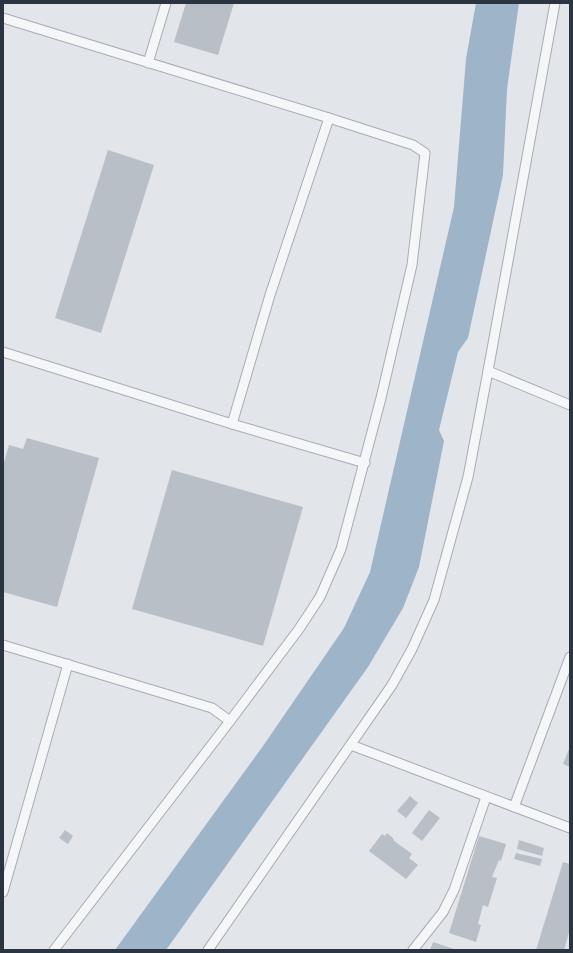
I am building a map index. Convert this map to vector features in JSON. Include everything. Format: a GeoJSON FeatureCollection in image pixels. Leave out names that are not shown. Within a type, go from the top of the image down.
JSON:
{"type":"FeatureCollection","features":[{"type":"Feature","properties":{"kind":"lane"},"geometry":{"type":"LineString","coordinates":[[148,63],[166,3]]}},
{"type":"Feature","properties":{"kind":"lane"},"geometry":{"type":"LineString","coordinates":[[208,950],[392,685],[412,649],[434,600],[468,476],[555,3]]}},
{"type":"Feature","properties":{"kind":"lane"},"geometry":{"type":"LineString","coordinates":[[3,18],[329,118],[413,145],[425,153],[412,266],[381,398],[341,550],[320,598],[299,629],[230,721],[54,950]]}},
{"type":"Feature","properties":{"kind":"lane"},"geometry":{"type":"LineString","coordinates":[[232,424],[270,296],[329,118]]}},
{"type":"Feature","properties":{"kind":"lane"},"geometry":{"type":"LineString","coordinates":[[3,352],[232,424],[365,463]]}},
{"type":"Feature","properties":{"kind":"lane"},"geometry":{"type":"LineString","coordinates":[[488,371],[570,405]]}},
{"type":"Feature","properties":{"kind":"lane"},"geometry":{"type":"LineString","coordinates":[[3,645],[212,708],[230,721]]}},
{"type":"Feature","properties":{"kind":"lane"},"geometry":{"type":"LineString","coordinates":[[514,807],[570,657]]}},
{"type":"Feature","properties":{"kind":"lane"},"geometry":{"type":"LineString","coordinates":[[3,892],[68,664]]}},
{"type":"Feature","properties":{"kind":"lane"},"geometry":{"type":"LineString","coordinates":[[351,745],[570,828]]}},
{"type":"Feature","properties":{"kind":"lane"},"geometry":{"type":"LineString","coordinates":[[413,950],[443,912],[454,890],[486,797]]}},
{"type":"Feature","properties":{"kind":"water"},"geometry":{"type":"Polygon","coordinates":[[[476,3],[519,3],[507,89],[503,175],[468,338],[458,352],[439,430],[444,441],[419,567],[403,608],[368,667],[166,950],[115,950],[263,746],[344,628],[370,572],[454,207],[466,59],[476,3]]]}},
{"type":"Feature","properties":{"kind":"building"},"geometry":{"type":"Polygon","coordinates":[[[186,3],[234,3],[218,55],[174,42],[186,3]]]}},
{"type":"Feature","properties":{"kind":"building"},"geometry":{"type":"Polygon","coordinates":[[[108,150],[154,165],[101,333],[55,318],[108,150]]]}},
{"type":"Feature","properties":{"kind":"building"},"geometry":{"type":"Polygon","coordinates":[[[27,438],[99,458],[57,607],[3,592],[3,466],[9,445],[23,449],[27,438]]]}},
{"type":"Feature","properties":{"kind":"building"},"geometry":{"type":"Polygon","coordinates":[[[172,470],[303,507],[263,646],[132,609],[172,470]]]}},
{"type":"Feature","properties":{"kind":"building"},"geometry":{"type":"Polygon","coordinates":[[[570,747],[570,767],[563,764],[570,747]]]}},
{"type":"Feature","properties":{"kind":"building"},"geometry":{"type":"Polygon","coordinates":[[[410,796],[418,803],[406,818],[397,811],[410,796]]]}},
{"type":"Feature","properties":{"kind":"building"},"geometry":{"type":"Polygon","coordinates":[[[429,810],[440,818],[422,841],[412,833],[429,810]]]}},
{"type":"Feature","properties":{"kind":"building"},"geometry":{"type":"Polygon","coordinates":[[[65,830],[73,836],[68,844],[59,838],[65,830]]]}},
{"type":"Feature","properties":{"kind":"building"},"geometry":{"type":"Polygon","coordinates":[[[387,833],[394,839],[393,840],[412,854],[409,858],[418,865],[406,879],[369,851],[382,834],[385,836],[387,833]]]}},
{"type":"Feature","properties":{"kind":"building"},"geometry":{"type":"Polygon","coordinates":[[[479,836],[506,844],[501,861],[499,860],[492,877],[497,878],[488,907],[483,905],[478,924],[481,925],[476,942],[449,933],[479,836]]]}},
{"type":"Feature","properties":{"kind":"building"},"geometry":{"type":"Polygon","coordinates":[[[519,840],[544,848],[542,856],[517,849],[519,840]]]}},
{"type":"Feature","properties":{"kind":"building"},"geometry":{"type":"Polygon","coordinates":[[[516,853],[542,859],[540,866],[514,859],[516,853]]]}},
{"type":"Feature","properties":{"kind":"building"},"geometry":{"type":"Polygon","coordinates":[[[563,862],[570,864],[570,929],[564,950],[536,950],[563,862]]]}},
{"type":"Feature","properties":{"kind":"building"},"geometry":{"type":"Polygon","coordinates":[[[433,942],[457,950],[430,950],[433,942]]]}}]}
